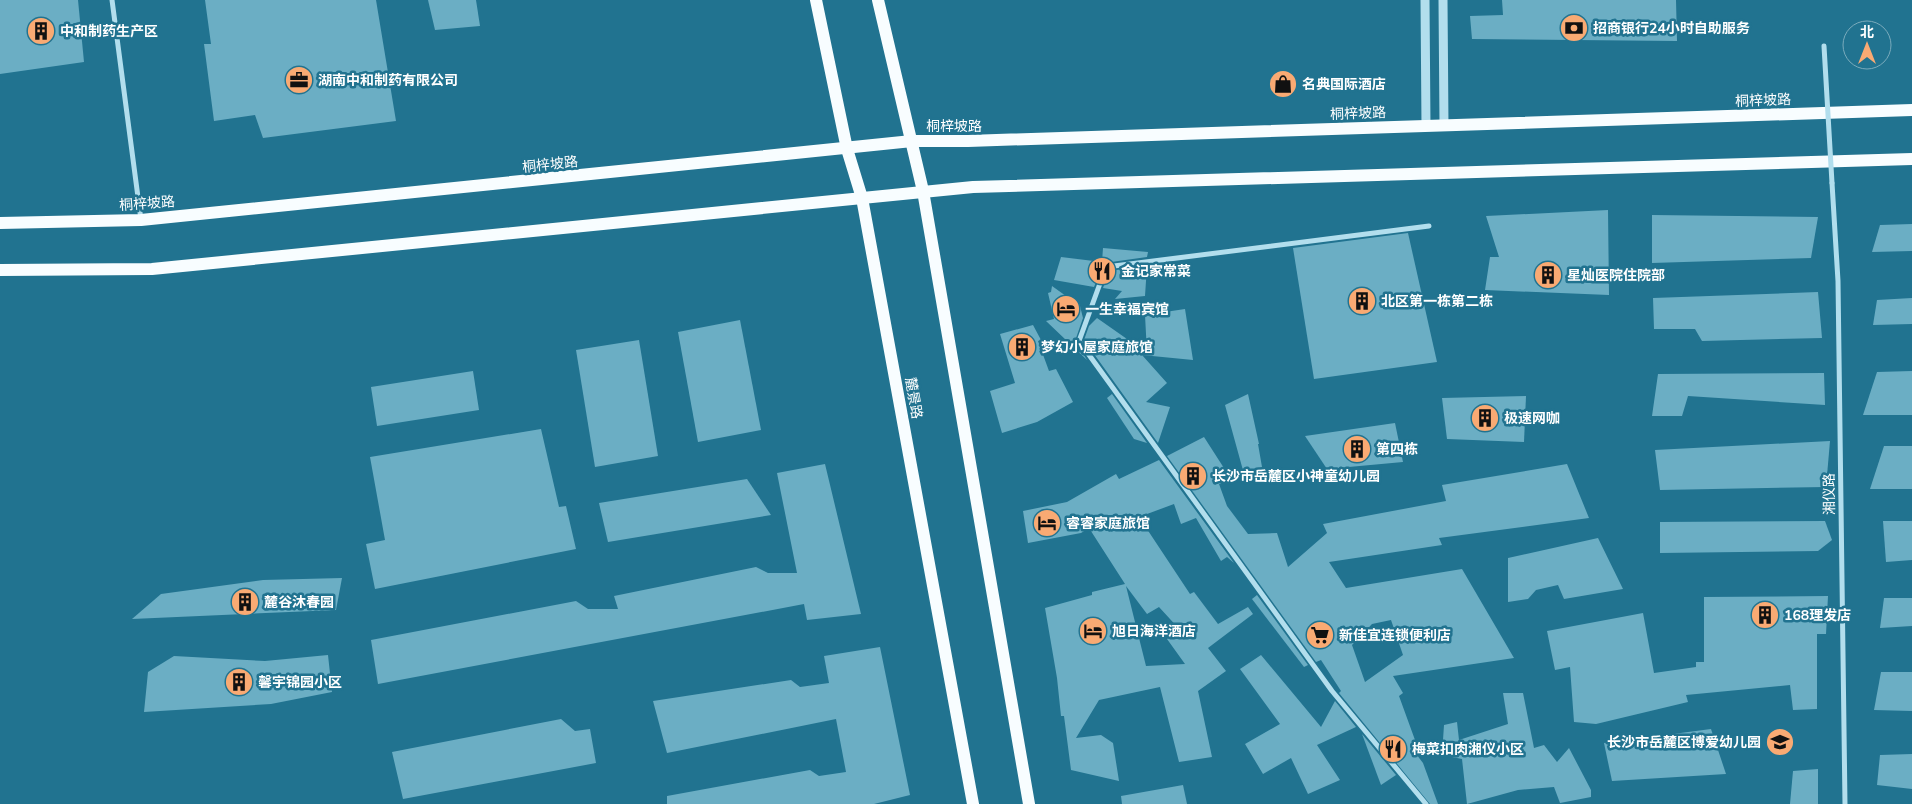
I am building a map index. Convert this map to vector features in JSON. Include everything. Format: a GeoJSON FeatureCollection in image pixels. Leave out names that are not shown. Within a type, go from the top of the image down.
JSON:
{"type":"FeatureCollection","features":[{"type":"Feature","properties":{"kind":"main road","name":"麓景路"},"geometry":{"type":"LineString","coordinates":[[816,0],[847,149],[862,198],[974,804]]}},
{"type":"Feature","properties":{"kind":"main road"},"geometry":{"type":"LineString","coordinates":[[878,0],[923,191],[1029,804]]}},
{"type":"Feature","properties":{"kind":"main road","name":"桐梓坡路"},"geometry":{"type":"LineString","coordinates":[[0,223],[140,220],[912,141],[968,142],[1912,110]]}},
{"type":"Feature","properties":{"kind":"main road"},"geometry":{"type":"LineString","coordinates":[[0,270],[152,269],[973,187],[1912,159]]}},
{"type":"Feature","properties":{"kind":"street"},"geometry":{"type":"LineString","coordinates":[[112,0],[140,220]]}},
{"type":"Feature","properties":{"kind":"street"},"geometry":{"type":"LineString","coordinates":[[1425,0],[1426,126]]}},
{"type":"Feature","properties":{"kind":"street"},"geometry":{"type":"LineString","coordinates":[[1443,0],[1444,125]]}},
{"type":"Feature","properties":{"kind":"street","name":"湘仪路"},"geometry":{"type":"LineString","coordinates":[[1824,46],[1838,281],[1845,804]]}},
{"type":"Feature","properties":{"kind":"street"},"geometry":{"type":"LineString","coordinates":[[1426,804],[1332,692],[1079,341],[1106,267],[1429,226]]}},
{"type":"Feature","properties":{"kind":"building","name":"中和制药生产区"},"geometry":{"type":"Polygon","coordinates":[[[0,0],[78,0],[84,62],[0,74],[0,0]]]}},
{"type":"Feature","properties":{"kind":"building","name":"湖南中和制药有限公司"},"geometry":{"type":"Polygon","coordinates":[[[205,0],[376,0],[396,121],[263,138],[255,115],[214,121],[204,44],[211,44],[205,0]]]}},
{"type":"Feature","properties":{"kind":"building"},"geometry":{"type":"Polygon","coordinates":[[[428,0],[476,0],[480,26],[435,30],[428,0]]]}},
{"type":"Feature","properties":{"kind":"building","name":"招商银行24小时自助服务"},"geometry":{"type":"Polygon","coordinates":[[[1502,0],[1676,0],[1677,41],[1472,39],[1470,16],[1503,15],[1502,0]]]}},
{"type":"Feature","properties":{"kind":"building"},"geometry":{"type":"Polygon","coordinates":[[[1608,210],[1609,295],[1485,290],[1490,257],[1499,257],[1486,216],[1608,210]]]}},
{"type":"Feature","properties":{"kind":"building"},"geometry":{"type":"Polygon","coordinates":[[[1652,215],[1818,217],[1811,258],[1652,263],[1652,215]]]}},
{"type":"Feature","properties":{"kind":"building"},"geometry":{"type":"Polygon","coordinates":[[[1912,224],[1912,251],[1872,252],[1880,225],[1912,224]]]}},
{"type":"Feature","properties":{"kind":"building","name":"北区第一栋第二栋"},"geometry":{"type":"Polygon","coordinates":[[[1408,233],[1437,362],[1314,379],[1293,248],[1408,233]]]}},
{"type":"Feature","properties":{"kind":"building"},"geometry":{"type":"Polygon","coordinates":[[[1103,248],[1148,252],[1147,257],[1104,263],[1094,287],[1054,280],[1061,257],[1102,262],[1103,248]]]}},
{"type":"Feature","properties":{"kind":"building"},"geometry":{"type":"Polygon","coordinates":[[[1147,266],[1145,296],[1115,299],[1122,291],[1103,288],[1109,271],[1147,266]]]}},
{"type":"Feature","properties":{"kind":"building","name":"一生幸福宾馆"},"geometry":{"type":"Polygon","coordinates":[[[1052,286],[1080,306],[1083,318],[1075,341],[1087,360],[1046,321],[1054,319],[1048,293],[1051,292],[1052,286]]]}},
{"type":"Feature","properties":{"kind":"building"},"geometry":{"type":"Polygon","coordinates":[[[1818,292],[1822,338],[1702,341],[1695,329],[1654,329],[1653,298],[1818,292]]]}},
{"type":"Feature","properties":{"kind":"building"},"geometry":{"type":"Polygon","coordinates":[[[1912,298],[1912,324],[1873,325],[1877,300],[1912,298]]]}},
{"type":"Feature","properties":{"kind":"building"},"geometry":{"type":"Polygon","coordinates":[[[1185,309],[1193,360],[1142,355],[1167,383],[1146,402],[1170,407],[1158,443],[1084,340],[1089,326],[1097,318],[1147,353],[1145,315],[1185,309]]]}},
{"type":"Feature","properties":{"kind":"building"},"geometry":{"type":"Polygon","coordinates":[[[740,320],[761,430],[698,442],[678,332],[740,320]]]}},
{"type":"Feature","properties":{"kind":"building"},"geometry":{"type":"Polygon","coordinates":[[[1033,325],[1041,340],[1038,341],[1049,371],[1056,369],[1073,402],[1037,422],[1002,433],[990,391],[1015,383],[1000,334],[1033,325]]]}},
{"type":"Feature","properties":{"kind":"building"},"geometry":{"type":"Polygon","coordinates":[[[639,340],[658,456],[595,467],[576,350],[639,340]]]}},
{"type":"Feature","properties":{"kind":"building"},"geometry":{"type":"Polygon","coordinates":[[[473,371],[479,410],[377,426],[371,387],[473,371]]]}},
{"type":"Feature","properties":{"kind":"building"},"geometry":{"type":"Polygon","coordinates":[[[1912,371],[1912,415],[1863,415],[1877,372],[1912,371]]]}},
{"type":"Feature","properties":{"kind":"building"},"geometry":{"type":"Polygon","coordinates":[[[1824,373],[1825,405],[1688,396],[1682,416],[1652,416],[1658,374],[1824,373]]]}},
{"type":"Feature","properties":{"kind":"building"},"geometry":{"type":"Polygon","coordinates":[[[1112,394],[1147,443],[1134,439],[1107,398],[1112,394]]]}},
{"type":"Feature","properties":{"kind":"building"},"geometry":{"type":"Polygon","coordinates":[[[1248,394],[1262,467],[1244,474],[1225,405],[1248,394]]]}},
{"type":"Feature","properties":{"kind":"building","name":"极速网咖"},"geometry":{"type":"Polygon","coordinates":[[[1526,396],[1524,442],[1447,439],[1442,398],[1526,396]]]}},
{"type":"Feature","properties":{"kind":"building","name":"第四栋"},"geometry":{"type":"Polygon","coordinates":[[[1395,423],[1403,462],[1327,469],[1305,436],[1395,423]]]}},
{"type":"Feature","properties":{"kind":"building"},"geometry":{"type":"Polygon","coordinates":[[[541,429],[559,507],[566,506],[576,549],[375,589],[366,544],[385,540],[370,457],[541,429]]]}},
{"type":"Feature","properties":{"kind":"building"},"geometry":{"type":"Polygon","coordinates":[[[1204,437],[1231,479],[1219,484],[1227,506],[1248,534],[1277,533],[1288,567],[1327,533],[1323,524],[1446,501],[1442,485],[1567,464],[1589,518],[1439,538],[1442,545],[1329,562],[1346,588],[1462,569],[1514,658],[1393,676],[1403,693],[1399,696],[1419,751],[1413,750],[1423,763],[1438,804],[1430,804],[1339,693],[1341,691],[1321,660],[1316,662],[1167,456],[1204,437]],[[1391,620],[1372,624],[1352,645],[1365,682],[1403,655],[1391,620]]]}},
{"type":"Feature","properties":{"kind":"building"},"geometry":{"type":"Polygon","coordinates":[[[1830,441],[1826,487],[1660,490],[1655,450],[1830,441]]]}},
{"type":"Feature","properties":{"kind":"building"},"geometry":{"type":"Polygon","coordinates":[[[1884,446],[1912,446],[1912,489],[1870,489],[1884,446]]]}},
{"type":"Feature","properties":{"kind":"building"},"geometry":{"type":"Polygon","coordinates":[[[1159,460],[1234,563],[1227,557],[1221,561],[1196,518],[1181,524],[1174,504],[1139,517],[1190,594],[1194,592],[1218,624],[1248,607],[1253,614],[1208,648],[1226,671],[1198,691],[1212,757],[1179,762],[1160,687],[1099,700],[1076,738],[1101,735],[1113,743],[1119,781],[1071,770],[1064,716],[1061,716],[1057,678],[1045,608],[1092,595],[1092,592],[1125,584],[1089,528],[1081,533],[1028,543],[1023,511],[1067,502],[1116,474],[1119,479],[1159,460]],[[1126,586],[1146,666],[1185,664],[1167,639],[1181,631],[1159,607],[1147,614],[1126,586]]]}},
{"type":"Feature","properties":{"kind":"building"},"geometry":{"type":"Polygon","coordinates":[[[825,464],[861,614],[807,620],[804,604],[378,684],[371,640],[576,601],[588,609],[618,609],[614,596],[756,567],[768,573],[797,573],[777,473],[825,464]]]}},
{"type":"Feature","properties":{"kind":"building"},"geometry":{"type":"Polygon","coordinates":[[[747,479],[771,515],[608,542],[599,503],[747,479]]]}},
{"type":"Feature","properties":{"kind":"building"},"geometry":{"type":"Polygon","coordinates":[[[1825,521],[1832,540],[1818,551],[1660,553],[1660,522],[1825,521]]]}},
{"type":"Feature","properties":{"kind":"building"},"geometry":{"type":"Polygon","coordinates":[[[1883,521],[1912,521],[1912,560],[1886,562],[1883,521]]]}},
{"type":"Feature","properties":{"kind":"building"},"geometry":{"type":"Polygon","coordinates":[[[1598,538],[1623,589],[1564,599],[1558,585],[1536,590],[1528,599],[1508,602],[1508,558],[1598,538]]]}},
{"type":"Feature","properties":{"kind":"building","name":"麓谷沐春园"},"geometry":{"type":"Polygon","coordinates":[[[342,578],[336,610],[132,619],[161,594],[263,580],[342,578]]]}},
{"type":"Feature","properties":{"kind":"building"},"geometry":{"type":"Polygon","coordinates":[[[1257,595],[1308,665],[1304,667],[1252,599],[1257,595]]]}},
{"type":"Feature","properties":{"kind":"building"},"geometry":{"type":"Polygon","coordinates":[[[1828,596],[1826,634],[1817,634],[1817,709],[1793,710],[1790,685],[1686,695],[1688,702],[1596,724],[1574,722],[1570,667],[1555,670],[1547,631],[1643,613],[1654,673],[1696,667],[1696,662],[1704,662],[1704,597],[1828,596]]]}},
{"type":"Feature","properties":{"kind":"building"},"geometry":{"type":"Polygon","coordinates":[[[1884,598],[1912,598],[1912,626],[1880,628],[1884,598]]]}},
{"type":"Feature","properties":{"kind":"building"},"geometry":{"type":"Polygon","coordinates":[[[880,647],[910,795],[874,804],[667,804],[667,796],[810,770],[819,776],[846,772],[836,719],[667,753],[653,701],[791,680],[800,687],[829,683],[824,656],[880,647]]]}},
{"type":"Feature","properties":{"kind":"building","name":"馨宇锦园小区"},"geometry":{"type":"Polygon","coordinates":[[[328,655],[332,692],[271,704],[144,712],[148,672],[174,656],[265,661],[328,655]]]}},
{"type":"Feature","properties":{"kind":"building"},"geometry":{"type":"Polygon","coordinates":[[[1261,655],[1321,727],[1335,701],[1356,727],[1317,745],[1340,780],[1308,794],[1291,758],[1263,774],[1245,744],[1280,724],[1240,669],[1261,655]]]}},
{"type":"Feature","properties":{"kind":"building"},"geometry":{"type":"Polygon","coordinates":[[[1881,672],[1912,672],[1912,711],[1874,710],[1881,672]]]}},
{"type":"Feature","properties":{"kind":"building"},"geometry":{"type":"Polygon","coordinates":[[[1503,693],[1523,693],[1534,748],[1544,745],[1557,762],[1569,748],[1591,790],[1591,797],[1560,803],[1554,787],[1518,790],[1467,804],[1462,759],[1442,755],[1444,725],[1457,722],[1459,740],[1508,724],[1503,693]]]}},
{"type":"Feature","properties":{"kind":"building"},"geometry":{"type":"Polygon","coordinates":[[[561,719],[575,731],[590,729],[596,763],[403,799],[392,752],[561,719]]]}},
{"type":"Feature","properties":{"kind":"building"},"geometry":{"type":"Polygon","coordinates":[[[1711,729],[1726,774],[1612,781],[1604,743],[1711,729]]]}},
{"type":"Feature","properties":{"kind":"building"},"geometry":{"type":"Polygon","coordinates":[[[1362,734],[1396,775],[1381,785],[1362,734]]]}},
{"type":"Feature","properties":{"kind":"building"},"geometry":{"type":"Polygon","coordinates":[[[1912,754],[1912,789],[1877,785],[1880,755],[1912,754]]]}},
{"type":"Feature","properties":{"kind":"building"},"geometry":{"type":"Polygon","coordinates":[[[1818,769],[1818,804],[1790,804],[1793,771],[1818,769]]]}},
{"type":"Feature","properties":{"kind":"building"},"geometry":{"type":"Polygon","coordinates":[[[1183,785],[1187,804],[1122,804],[1121,796],[1183,785]]]}},
{"type":"Feature","properties":{"kind":"place","name":"招商银行24小时自助服务"},"geometry":{"type":"Point","coordinates":[1574,28]}},
{"type":"Feature","properties":{"kind":"place","name":"中和制药生产区"},"geometry":{"type":"Point","coordinates":[41,31]}},
{"type":"Feature","properties":{"kind":"place","name":"湖南中和制药有限公司"},"geometry":{"type":"Point","coordinates":[299,80]}},
{"type":"Feature","properties":{"kind":"place","name":"名典国际酒店"},"geometry":{"type":"Point","coordinates":[1283,84]}},
{"type":"Feature","properties":{"kind":"place","name":"金记家常菜"},"geometry":{"type":"Point","coordinates":[1102,271]}},
{"type":"Feature","properties":{"kind":"place","name":"星灿医院住院部"},"geometry":{"type":"Point","coordinates":[1548,275]}},
{"type":"Feature","properties":{"kind":"place","name":"北区第一栋第二栋"},"geometry":{"type":"Point","coordinates":[1362,301]}},
{"type":"Feature","properties":{"kind":"place","name":"一生幸福宾馆"},"geometry":{"type":"Point","coordinates":[1066,309]}},
{"type":"Feature","properties":{"kind":"place","name":"梦幻小屋家庭旅馆"},"geometry":{"type":"Point","coordinates":[1022,347]}},
{"type":"Feature","properties":{"kind":"place","name":"极速网咖"},"geometry":{"type":"Point","coordinates":[1485,418]}},
{"type":"Feature","properties":{"kind":"place","name":"第四栋"},"geometry":{"type":"Point","coordinates":[1357,449]}},
{"type":"Feature","properties":{"kind":"place","name":"长沙市岳麓区小神童幼儿园"},"geometry":{"type":"Point","coordinates":[1193,476]}},
{"type":"Feature","properties":{"kind":"place","name":"睿睿家庭旅馆"},"geometry":{"type":"Point","coordinates":[1047,523]}},
{"type":"Feature","properties":{"kind":"place","name":"麓谷沐春园"},"geometry":{"type":"Point","coordinates":[245,602]}},
{"type":"Feature","properties":{"kind":"place","name":"168理发店"},"geometry":{"type":"Point","coordinates":[1765,615]}},
{"type":"Feature","properties":{"kind":"place","name":"旭日海洋酒店"},"geometry":{"type":"Point","coordinates":[1093,631]}},
{"type":"Feature","properties":{"kind":"place","name":"新佳宜连锁便利店"},"geometry":{"type":"Point","coordinates":[1320,635]}},
{"type":"Feature","properties":{"kind":"place","name":"馨宇锦园小区"},"geometry":{"type":"Point","coordinates":[239,682]}},
{"type":"Feature","properties":{"kind":"place","name":"长沙市岳麓区博爱幼儿园"},"geometry":{"type":"Point","coordinates":[1780,742]}},
{"type":"Feature","properties":{"kind":"place","name":"梅菜扣肉湘仪小区"},"geometry":{"type":"Point","coordinates":[1393,749]}}]}
